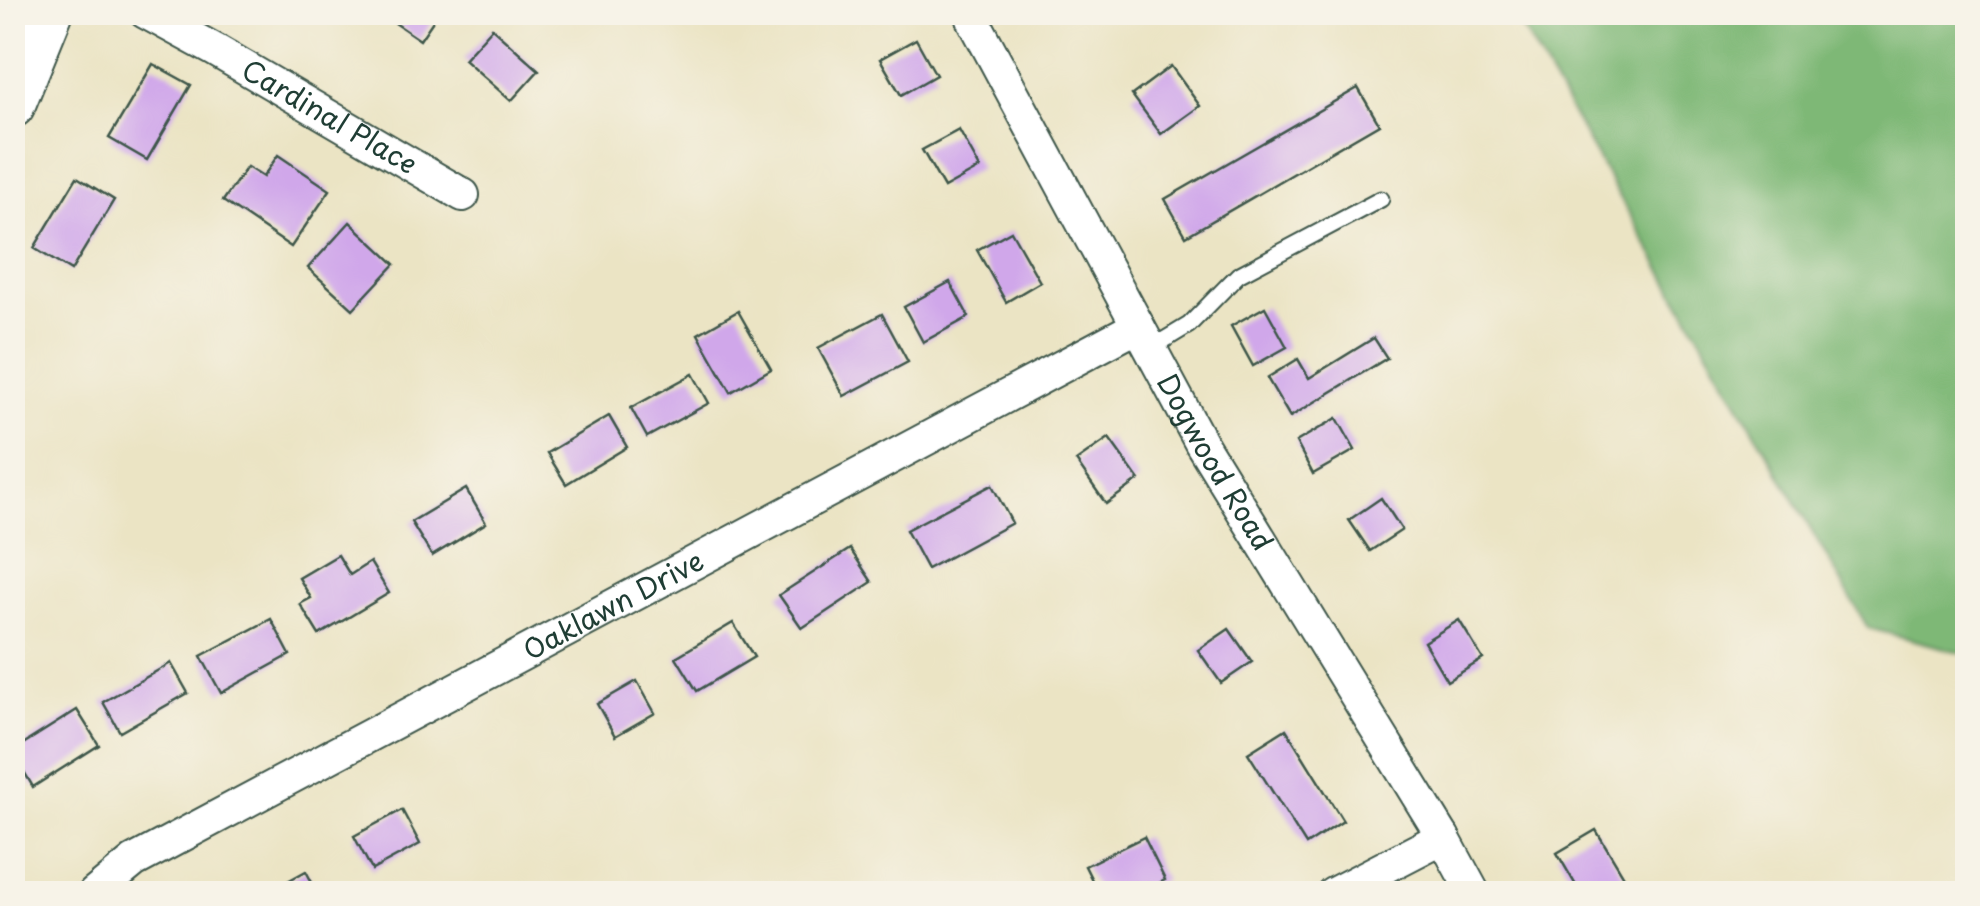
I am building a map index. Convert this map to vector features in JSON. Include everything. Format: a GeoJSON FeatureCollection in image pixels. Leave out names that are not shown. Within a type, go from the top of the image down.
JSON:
{"type":"FeatureCollection","features":[{"type":"Feature","properties":{"kind":"street"},"geometry":{"type":"LineString","coordinates":[[12,105],[50,12]]}},
{"type":"Feature","properties":{"kind":"street","name":"Cardinal Place"},"geometry":{"type":"LineString","coordinates":[[145,12],[464,195]]}},
{"type":"Feature","properties":{"kind":"street","name":"Dogwood Road"},"geometry":{"type":"LineString","coordinates":[[973,20],[1201,442],[1443,836],[1474,894]]}},
{"type":"Feature","properties":{"kind":"street","name":"Oaklawn Drive"},"geometry":{"type":"LineString","coordinates":[[94,894],[134,861],[1144,337]]}},
{"type":"Feature","properties":{"kind":"street"},"geometry":{"type":"LineString","coordinates":[[1333,894],[1443,836]]}},
{"type":"Feature","properties":{"kind":"lane"},"geometry":{"type":"LineString","coordinates":[[1144,337],[1189,325],[1238,275],[1381,198]]}},
{"type":"Feature","properties":{"kind":"green space"},"geometry":{"type":"Polygon","coordinates":[[[1514,13],[1967,13],[1967,654],[1868,628],[1514,13]]]}},
{"type":"Feature","properties":{"kind":"building"},"geometry":{"type":"Polygon","coordinates":[[[379,12],[439,12],[420,40],[379,12]]]}},
{"type":"Feature","properties":{"kind":"building"},"geometry":{"type":"Polygon","coordinates":[[[492,28],[539,70],[511,101],[464,59],[492,28]]]}},
{"type":"Feature","properties":{"kind":"building"},"geometry":{"type":"Polygon","coordinates":[[[916,39],[936,75],[901,95],[880,59],[916,39]]]}},
{"type":"Feature","properties":{"kind":"building"},"geometry":{"type":"Polygon","coordinates":[[[153,64],[191,85],[147,160],[109,138],[153,64]]]}},
{"type":"Feature","properties":{"kind":"building"},"geometry":{"type":"Polygon","coordinates":[[[1171,66],[1200,106],[1161,134],[1132,95],[1171,66]]]}},
{"type":"Feature","properties":{"kind":"building"},"geometry":{"type":"Polygon","coordinates":[[[1358,88],[1379,124],[1186,236],[1165,199],[1358,88]]]}},
{"type":"Feature","properties":{"kind":"building"},"geometry":{"type":"Polygon","coordinates":[[[959,130],[980,168],[944,188],[922,150],[959,130]]]}},
{"type":"Feature","properties":{"kind":"building"},"geometry":{"type":"Polygon","coordinates":[[[278,155],[330,190],[291,247],[223,201],[247,167],[263,177],[278,155]]]}},
{"type":"Feature","properties":{"kind":"building"},"geometry":{"type":"Polygon","coordinates":[[[77,177],[114,200],[71,271],[34,248],[77,177]]]}},
{"type":"Feature","properties":{"kind":"building"},"geometry":{"type":"Polygon","coordinates":[[[350,222],[395,264],[353,309],[308,268],[350,222]]]}},
{"type":"Feature","properties":{"kind":"building"},"geometry":{"type":"Polygon","coordinates":[[[1011,231],[1040,282],[1006,302],[977,250],[1011,231]]]}},
{"type":"Feature","properties":{"kind":"building"},"geometry":{"type":"Polygon","coordinates":[[[950,282],[969,317],[923,342],[904,307],[950,282]]]}},
{"type":"Feature","properties":{"kind":"building"},"geometry":{"type":"Polygon","coordinates":[[[1265,307],[1287,347],[1253,366],[1231,326],[1265,307]]]}},
{"type":"Feature","properties":{"kind":"building"},"geometry":{"type":"Polygon","coordinates":[[[738,311],[771,369],[731,392],[698,334],[738,311]]]}},
{"type":"Feature","properties":{"kind":"building"},"geometry":{"type":"Polygon","coordinates":[[[882,314],[908,362],[844,396],[818,348],[882,314]]]}},
{"type":"Feature","properties":{"kind":"building"},"geometry":{"type":"Polygon","coordinates":[[[1374,338],[1387,358],[1290,417],[1267,378],[1298,359],[1309,378],[1374,338]]]}},
{"type":"Feature","properties":{"kind":"building"},"geometry":{"type":"Polygon","coordinates":[[[693,374],[709,403],[647,437],[631,408],[693,374]]]}},
{"type":"Feature","properties":{"kind":"building"},"geometry":{"type":"Polygon","coordinates":[[[609,416],[627,447],[566,484],[547,453],[609,416]]]}},
{"type":"Feature","properties":{"kind":"building"},"geometry":{"type":"Polygon","coordinates":[[[1337,418],[1355,450],[1313,474],[1296,442],[1337,418]]]}},
{"type":"Feature","properties":{"kind":"building"},"geometry":{"type":"Polygon","coordinates":[[[1109,438],[1139,480],[1106,504],[1076,461],[1109,438]]]}},
{"type":"Feature","properties":{"kind":"building"},"geometry":{"type":"Polygon","coordinates":[[[992,485],[1012,523],[927,569],[906,530],[992,485]]]}},
{"type":"Feature","properties":{"kind":"building"},"geometry":{"type":"Polygon","coordinates":[[[466,489],[486,523],[432,556],[411,522],[466,489]]]}},
{"type":"Feature","properties":{"kind":"building"},"geometry":{"type":"Polygon","coordinates":[[[1381,498],[1402,530],[1370,551],[1349,520],[1381,498]]]}},
{"type":"Feature","properties":{"kind":"building"},"geometry":{"type":"Polygon","coordinates":[[[850,549],[872,582],[802,628],[779,595],[850,549]]]}},
{"type":"Feature","properties":{"kind":"building"},"geometry":{"type":"Polygon","coordinates":[[[338,555],[350,575],[370,562],[389,593],[319,635],[300,604],[311,598],[299,578],[338,555]]]}},
{"type":"Feature","properties":{"kind":"building"},"geometry":{"type":"Polygon","coordinates":[[[271,619],[290,655],[221,693],[201,656],[271,619]]]}},
{"type":"Feature","properties":{"kind":"building"},"geometry":{"type":"Polygon","coordinates":[[[1459,620],[1483,659],[1447,681],[1424,642],[1459,620]]]}},
{"type":"Feature","properties":{"kind":"building"},"geometry":{"type":"Polygon","coordinates":[[[733,623],[754,657],[697,691],[676,657],[733,623]]]}},
{"type":"Feature","properties":{"kind":"building"},"geometry":{"type":"Polygon","coordinates":[[[1229,629],[1252,662],[1221,683],[1198,650],[1229,629]]]}},
{"type":"Feature","properties":{"kind":"building"},"geometry":{"type":"Polygon","coordinates":[[[171,663],[188,693],[120,732],[103,702],[171,663]]]}},
{"type":"Feature","properties":{"kind":"building"},"geometry":{"type":"Polygon","coordinates":[[[637,681],[655,713],[615,736],[597,704],[637,681]]]}},
{"type":"Feature","properties":{"kind":"building"},"geometry":{"type":"Polygon","coordinates":[[[77,710],[99,745],[33,787],[12,751],[77,710]]]}},
{"type":"Feature","properties":{"kind":"building"},"geometry":{"type":"Polygon","coordinates":[[[1286,729],[1343,821],[1306,845],[1248,753],[1286,729]]]}},
{"type":"Feature","properties":{"kind":"building"},"geometry":{"type":"Polygon","coordinates":[[[402,810],[420,844],[372,870],[354,836],[402,810]]]}},
{"type":"Feature","properties":{"kind":"building"},"geometry":{"type":"Polygon","coordinates":[[[1596,830],[1631,888],[1622,894],[1581,894],[1557,853],[1596,830]]]}},
{"type":"Feature","properties":{"kind":"building"},"geometry":{"type":"Polygon","coordinates":[[[1144,837],[1165,880],[1137,894],[1099,894],[1085,866],[1144,837]]]}},
{"type":"Feature","properties":{"kind":"building"},"geometry":{"type":"Polygon","coordinates":[[[306,871],[318,894],[264,894],[306,871]]]}}]}
